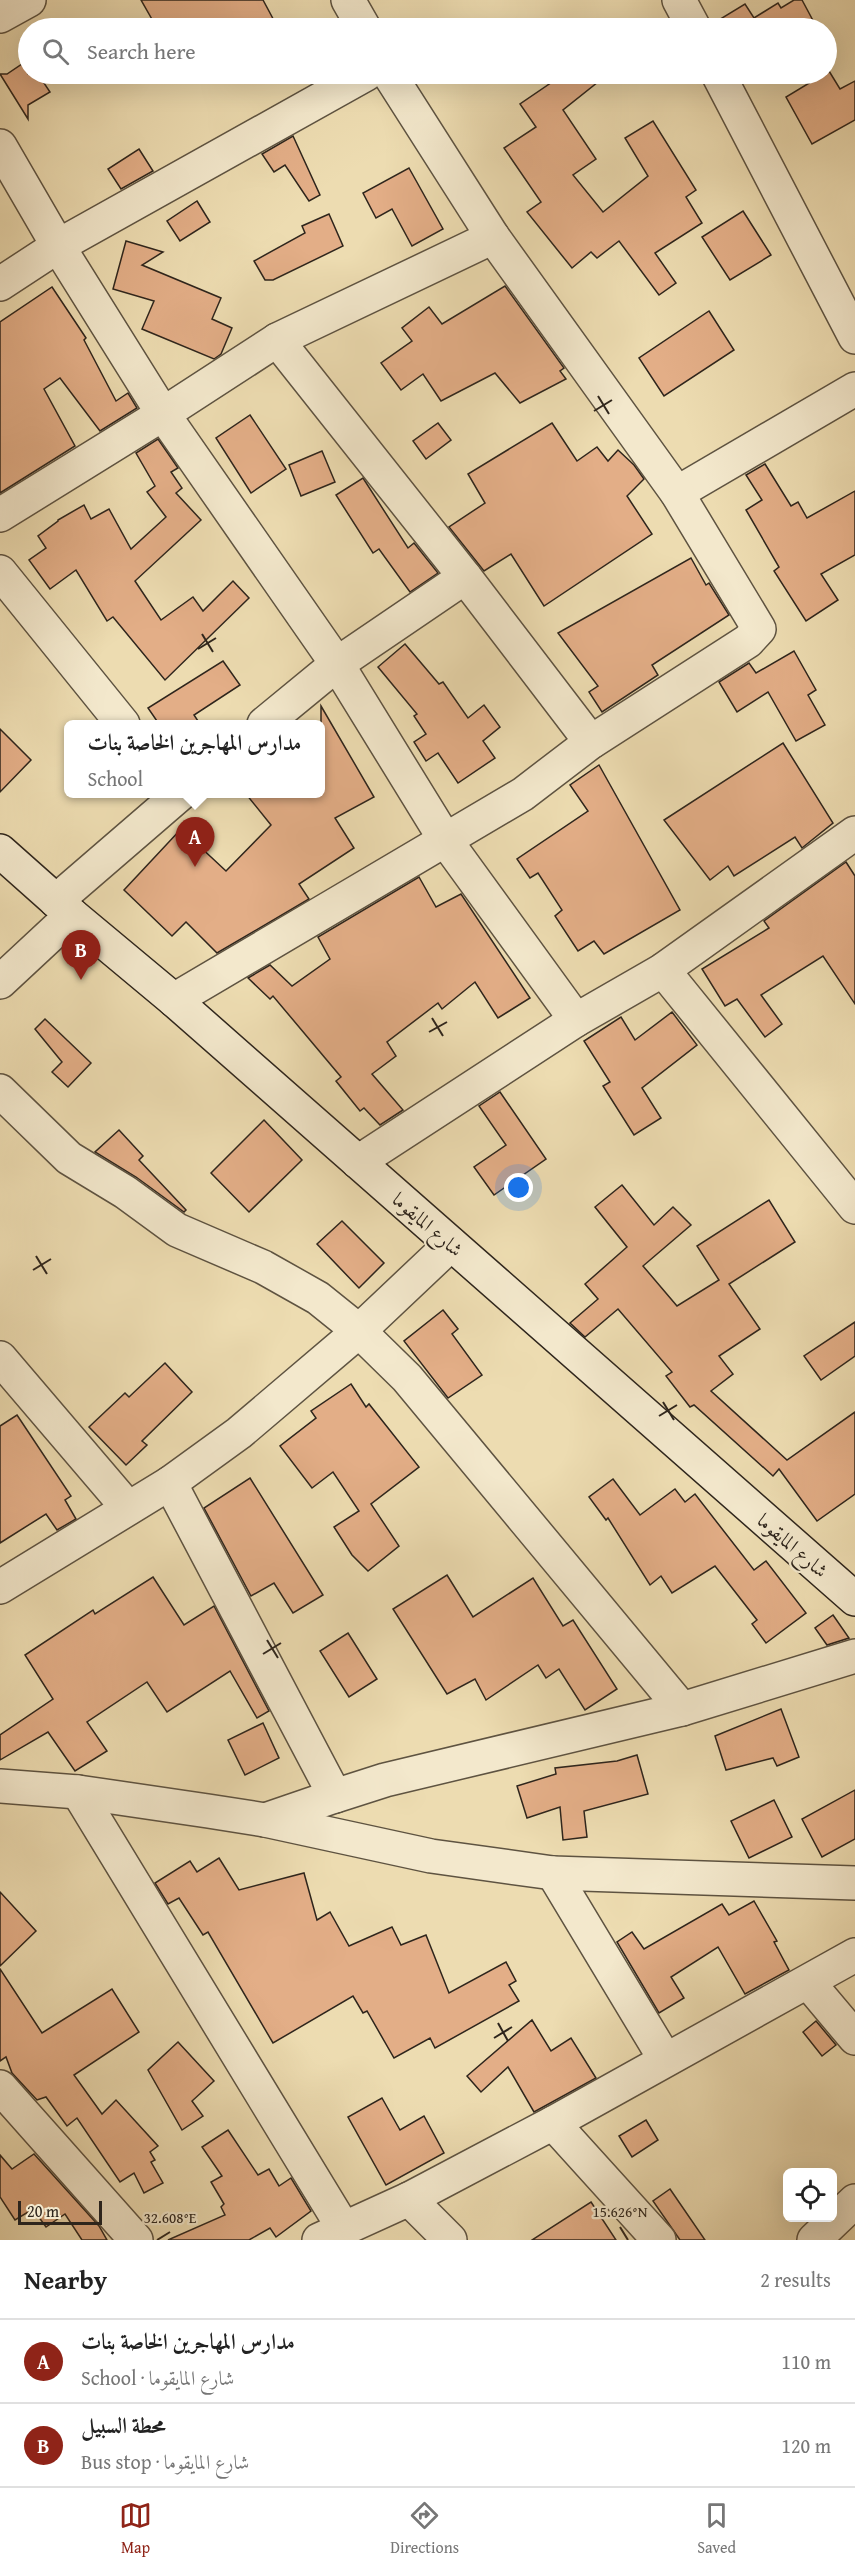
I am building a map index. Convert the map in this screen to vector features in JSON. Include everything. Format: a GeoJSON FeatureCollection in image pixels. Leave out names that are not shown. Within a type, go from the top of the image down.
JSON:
{"type":"FeatureCollection","features":[{"type":"Feature","properties":{"kind":"street"},"geometry":{"type":"LineString","coordinates":[[0,16],[29,0]]}},
{"type":"Feature","properties":{"kind":"street"},"geometry":{"type":"LineString","coordinates":[[348,0],[358,18]]}},
{"type":"Feature","properties":{"kind":"street"},"geometry":{"type":"LineString","coordinates":[[679,0],[689,18]]}},
{"type":"Feature","properties":{"kind":"street"},"geometry":{"type":"LineString","coordinates":[[0,284],[58,246],[348,84]]}},
{"type":"Feature","properties":{"kind":"street"},"geometry":{"type":"LineString","coordinates":[[174,1000],[446,842],[523,794],[591,742],[748,641],[759,629],[677,493],[493,237],[395,84]]}},
{"type":"Feature","properties":{"kind":"street"},"geometry":{"type":"LineString","coordinates":[[723,84],[855,337]]}},
{"type":"Feature","properties":{"kind":"street"},"geometry":{"type":"LineString","coordinates":[[0,146],[58,246],[163,414],[337,664],[446,842],[576,1020]]}},
{"type":"Feature","properties":{"kind":"street"},"geometry":{"type":"LineString","coordinates":[[0,515],[277,340],[493,237]]}},
{"type":"Feature","properties":{"kind":"street"},"geometry":{"type":"LineString","coordinates":[[277,340],[465,576],[591,742]]}},
{"type":"Feature","properties":{"kind":"street"},"geometry":{"type":"LineString","coordinates":[[677,493],[855,389]]}},
{"type":"Feature","properties":{"kind":"street"},"geometry":{"type":"LineString","coordinates":[[0,572],[120,720]]}},
{"type":"Feature","properties":{"kind":"street"},"geometry":{"type":"LineString","coordinates":[[269,720],[337,664],[465,576]]}},
{"type":"Feature","properties":{"kind":"street"},"geometry":{"type":"LineString","coordinates":[[0,982],[64,908],[176,798]]}},
{"type":"Feature","properties":{"kind":"street"},"geometry":{"type":"LineString","coordinates":[[358,1162],[576,1020],[663,970],[855,833]]}},
{"type":"Feature","properties":{"kind":"street","name":"شارع المايقوما"},"geometry":{"type":"LineString","coordinates":[[0,851],[174,1000],[855,1599]]}},
{"type":"Feature","properties":{"kind":"street"},"geometry":{"type":"LineString","coordinates":[[663,970],[855,1207]]}},
{"type":"Feature","properties":{"kind":"street"},"geometry":{"type":"LineString","coordinates":[[0,1091],[69,1158],[125,1192],[160,1219],[197,1241],[270,1271],[318,1298],[359,1330],[407,1378],[682,1709]]}},
{"type":"Feature","properties":{"kind":"street"},"geometry":{"type":"LineString","coordinates":[[0,1587],[170,1484],[239,1432],[359,1330],[452,1244]]}},
{"type":"Feature","properties":{"kind":"street"},"geometry":{"type":"LineString","coordinates":[[0,1358],[128,1508]]}},
{"type":"Feature","properties":{"kind":"street"},"geometry":{"type":"LineString","coordinates":[[170,1484],[335,1796]]}},
{"type":"Feature","properties":{"kind":"street"},"geometry":{"type":"LineString","coordinates":[[265,1820],[385,1780],[682,1709],[855,1656]]}},
{"type":"Feature","properties":{"kind":"street"},"geometry":{"type":"LineString","coordinates":[[0,1786],[78,1792],[265,1820],[431,1856],[553,1873],[855,1884]]}},
{"type":"Feature","properties":{"kind":"street"},"geometry":{"type":"LineString","coordinates":[[78,1792],[332,2234],[409,2199],[553,2123],[855,1955]]}},
{"type":"Feature","properties":{"kind":"street"},"geometry":{"type":"LineString","coordinates":[[553,1873],[665,2059]]}},
{"type":"Feature","properties":{"kind":"street"},"geometry":{"type":"LineString","coordinates":[[808,1982],[855,2038]]}},
{"type":"Feature","properties":{"kind":"street"},"geometry":{"type":"LineString","coordinates":[[0,2087],[136,2240]]}},
{"type":"Feature","properties":{"kind":"street"},"geometry":{"type":"LineString","coordinates":[[553,2123],[659,2240]]}},
{"type":"Feature","properties":{"kind":"street"},"geometry":{"type":"LineString","coordinates":[[409,2199],[450,2240]]}},
{"type":"Feature","properties":{"kind":"street"},"geometry":{"type":"LineString","coordinates":[[814,2240],[855,2201]]}},
{"type":"Feature","properties":{"kind":"building"},"geometry":{"type":"Polygon","coordinates":[[[141,0],[263,0],[273,18],[151,18],[141,0]]]}},
{"type":"Feature","properties":{"kind":"building"},"geometry":{"type":"Polygon","coordinates":[[[794,0],[802,0],[812,18],[754,18],[778,3],[781,8],[794,0]]]}},
{"type":"Feature","properties":{"kind":"building"},"geometry":{"type":"Polygon","coordinates":[[[745,4],[754,18],[722,18],[745,4]]]}},
{"type":"Feature","properties":{"kind":"building"},"geometry":{"type":"Polygon","coordinates":[[[18,67],[18,84],[45,84],[50,92],[28,105],[28,119],[0,74],[7,74],[18,67]]]}},
{"type":"Feature","properties":{"kind":"building"},"geometry":{"type":"Polygon","coordinates":[[[855,81],[855,120],[812,144],[786,97],[808,84],[837,84],[840,89],[855,81]]]}},
{"type":"Feature","properties":{"kind":"building"},"geometry":{"type":"Polygon","coordinates":[[[549,84],[596,84],[563,110],[596,159],[573,175],[603,212],[648,176],[625,138],[653,121],[696,190],[686,197],[702,223],[655,253],[676,283],[659,295],[619,241],[597,258],[591,252],[572,268],[527,212],[541,202],[504,148],[536,127],[520,104],[549,84]]]}},
{"type":"Feature","properties":{"kind":"building"},"geometry":{"type":"Polygon","coordinates":[[[293,136],[320,195],[309,201],[285,165],[274,172],[262,154],[293,136]]]}},
{"type":"Feature","properties":{"kind":"building"},"geometry":{"type":"Polygon","coordinates":[[[139,149],[153,171],[121,189],[108,169],[139,149]]]}},
{"type":"Feature","properties":{"kind":"building"},"geometry":{"type":"Polygon","coordinates":[[[409,168],[443,229],[412,246],[392,209],[376,218],[363,193],[409,168]]]}},
{"type":"Feature","properties":{"kind":"building"},"geometry":{"type":"Polygon","coordinates":[[[197,201],[210,222],[180,241],[167,221],[197,201]]]}},
{"type":"Feature","properties":{"kind":"building"},"geometry":{"type":"Polygon","coordinates":[[[743,211],[771,255],[730,280],[702,237],[743,211]]]}},
{"type":"Feature","properties":{"kind":"building"},"geometry":{"type":"Polygon","coordinates":[[[329,214],[343,246],[273,280],[265,280],[254,261],[305,233],[302,226],[329,214]]]}},
{"type":"Feature","properties":{"kind":"building"},"geometry":{"type":"Polygon","coordinates":[[[126,241],[163,252],[142,265],[221,298],[212,319],[232,328],[221,354],[214,359],[142,329],[154,301],[113,289],[126,241]]]}},
{"type":"Feature","properties":{"kind":"building"},"geometry":{"type":"Polygon","coordinates":[[[505,286],[564,368],[560,371],[566,379],[520,403],[495,373],[441,401],[423,374],[401,390],[381,363],[412,341],[402,328],[429,307],[442,324],[505,286]]]}},
{"type":"Feature","properties":{"kind":"building"},"geometry":{"type":"Polygon","coordinates":[[[52,287],[86,338],[84,340],[116,401],[128,393],[137,408],[100,431],[60,378],[44,389],[75,446],[0,493],[0,322],[52,287]]]}},
{"type":"Feature","properties":{"kind":"building"},"geometry":{"type":"Polygon","coordinates":[[[709,311],[734,350],[664,396],[639,358],[709,311]]]}},
{"type":"Feature","properties":{"kind":"building"},"geometry":{"type":"Polygon","coordinates":[[[250,415],[286,469],[251,493],[216,438],[250,415]]]}},
{"type":"Feature","properties":{"kind":"building"},"geometry":{"type":"Polygon","coordinates":[[[438,423],[451,440],[426,459],[413,441],[438,423]]]}},
{"type":"Feature","properties":{"kind":"building"},"geometry":{"type":"Polygon","coordinates":[[[552,423],[577,461],[597,447],[608,461],[618,450],[634,465],[644,479],[627,496],[652,534],[544,606],[511,554],[484,571],[449,527],[485,503],[468,474],[552,423]]]}},
{"type":"Feature","properties":{"kind":"building"},"geometry":{"type":"Polygon","coordinates":[[[158,439],[178,468],[171,472],[182,488],[176,493],[201,520],[135,581],[161,620],[193,597],[203,611],[233,581],[249,598],[165,680],[113,617],[107,621],[76,570],[50,589],[29,560],[46,548],[38,536],[58,520],[84,505],[91,519],[109,509],[131,549],[166,517],[147,492],[155,486],[136,453],[158,439]]]}},
{"type":"Feature","properties":{"kind":"building"},"geometry":{"type":"Polygon","coordinates":[[[322,451],[335,482],[301,496],[289,465],[322,451]]]}},
{"type":"Feature","properties":{"kind":"building"},"geometry":{"type":"Polygon","coordinates":[[[765,464],[791,506],[798,502],[807,518],[855,491],[855,555],[821,574],[838,600],[806,621],[774,571],[779,567],[746,510],[762,500],[746,475],[765,464]]]}},
{"type":"Feature","properties":{"kind":"building"},"geometry":{"type":"Polygon","coordinates":[[[363,478],[408,548],[414,543],[438,573],[410,592],[379,549],[373,553],[336,495],[363,478]]]}},
{"type":"Feature","properties":{"kind":"building"},"geometry":{"type":"Polygon","coordinates":[[[691,558],[706,585],[709,583],[729,615],[652,665],[658,675],[602,712],[589,692],[598,686],[558,633],[691,558]]]}},
{"type":"Feature","properties":{"kind":"building"},"geometry":{"type":"Polygon","coordinates":[[[405,644],[439,684],[443,682],[468,718],[484,705],[500,727],[483,741],[495,758],[458,783],[438,753],[426,761],[414,742],[426,734],[414,716],[417,714],[378,667],[405,644]]]}},
{"type":"Feature","properties":{"kind":"building"},"geometry":{"type":"Polygon","coordinates":[[[794,651],[816,690],[808,695],[825,725],[796,741],[768,692],[737,712],[719,682],[749,663],[756,673],[794,651]]]}},
{"type":"Feature","properties":{"kind":"building"},"geometry":{"type":"Polygon","coordinates":[[[223,661],[240,685],[194,715],[197,720],[156,720],[148,708],[223,661]]]}},
{"type":"Feature","properties":{"kind":"building"},"geometry":{"type":"Polygon","coordinates":[[[321,706],[374,797],[335,818],[354,848],[299,884],[309,899],[217,953],[186,922],[172,936],[124,890],[181,829],[226,871],[271,825],[249,798],[325,798],[325,720],[321,720],[321,706]]]}},
{"type":"Feature","properties":{"kind":"building"},"geometry":{"type":"Polygon","coordinates":[[[0,729],[31,760],[0,792],[0,729]]]}},
{"type":"Feature","properties":{"kind":"building"},"geometry":{"type":"Polygon","coordinates":[[[783,743],[833,823],[802,848],[795,837],[734,876],[728,866],[710,880],[664,820],[783,743]]]}},
{"type":"Feature","properties":{"kind":"building"},"geometry":{"type":"Polygon","coordinates":[[[599,765],[680,910],[604,954],[594,941],[578,951],[555,916],[562,910],[538,873],[530,878],[517,859],[588,811],[570,785],[599,765]]]}},
{"type":"Feature","properties":{"kind":"building"},"geometry":{"type":"Polygon","coordinates":[[[846,862],[855,876],[855,1004],[823,956],[761,995],[782,1024],[765,1037],[737,999],[725,1006],[702,969],[769,928],[764,921],[846,862]]]}},
{"type":"Feature","properties":{"kind":"building"},"geometry":{"type":"Polygon","coordinates":[[[419,877],[436,907],[461,894],[530,998],[498,1018],[475,982],[442,1009],[438,1003],[387,1042],[396,1056],[372,1074],[403,1110],[380,1125],[364,1108],[360,1111],[336,1081],[341,1077],[273,996],[270,999],[248,978],[270,965],[292,986],[330,959],[318,937],[419,877]]]}},
{"type":"Feature","properties":{"kind":"building"},"geometry":{"type":"Polygon","coordinates":[[[672,1012],[697,1045],[642,1088],[661,1118],[634,1135],[603,1086],[610,1082],[584,1041],[621,1017],[635,1040],[672,1012]]]}},
{"type":"Feature","properties":{"kind":"building"},"geometry":{"type":"Polygon","coordinates":[[[45,1019],[91,1063],[68,1087],[52,1072],[62,1062],[35,1029],[45,1019]]]}},
{"type":"Feature","properties":{"kind":"building"},"geometry":{"type":"Polygon","coordinates":[[[500,1092],[546,1159],[494,1195],[474,1167],[506,1145],[479,1106],[500,1092]]]}},
{"type":"Feature","properties":{"kind":"building"},"geometry":{"type":"Polygon","coordinates":[[[264,1120],[302,1160],[249,1212],[211,1173],[264,1120]]]}},
{"type":"Feature","properties":{"kind":"building"},"geometry":{"type":"Polygon","coordinates":[[[119,1130],[143,1156],[139,1160],[186,1210],[184,1212],[136,1177],[95,1152],[119,1130]]]}},
{"type":"Feature","properties":{"kind":"building"},"geometry":{"type":"Polygon","coordinates":[[[622,1185],[654,1225],[673,1207],[691,1225],[643,1266],[677,1306],[719,1280],[697,1246],[769,1200],[795,1242],[729,1284],[760,1329],[719,1356],[733,1374],[711,1391],[787,1460],[855,1412],[855,1494],[817,1521],[779,1469],[773,1476],[694,1405],[690,1407],[666,1376],[672,1372],[618,1309],[585,1337],[570,1323],[598,1299],[585,1284],[627,1247],[595,1207],[622,1185]]]}},
{"type":"Feature","properties":{"kind":"building"},"geometry":{"type":"Polygon","coordinates":[[[342,1221],[384,1263],[359,1288],[317,1244],[342,1221]]]}},
{"type":"Feature","properties":{"kind":"building"},"geometry":{"type":"Polygon","coordinates":[[[443,1310],[458,1329],[452,1334],[482,1375],[448,1398],[404,1341],[443,1310]]]}},
{"type":"Feature","properties":{"kind":"building"},"geometry":{"type":"Polygon","coordinates":[[[855,1322],[855,1356],[821,1380],[804,1356],[855,1322]]]}},
{"type":"Feature","properties":{"kind":"building"},"geometry":{"type":"Polygon","coordinates":[[[165,1363],[192,1392],[142,1441],[147,1445],[126,1465],[89,1427],[125,1393],[129,1397],[165,1363]]]}},
{"type":"Feature","properties":{"kind":"building"},"geometry":{"type":"Polygon","coordinates":[[[351,1384],[366,1407],[369,1404],[419,1467],[371,1504],[399,1546],[368,1571],[352,1555],[334,1527],[359,1511],[333,1472],[312,1488],[280,1446],[316,1418],[311,1411],[351,1384]]]}},
{"type":"Feature","properties":{"kind":"building"},"geometry":{"type":"Polygon","coordinates":[[[17,1415],[71,1496],[65,1500],[76,1519],[57,1530],[46,1514],[0,1543],[0,1426],[17,1415]]]}},
{"type":"Feature","properties":{"kind":"building"},"geometry":{"type":"Polygon","coordinates":[[[250,1478],[323,1595],[293,1613],[274,1583],[251,1596],[204,1508],[250,1478]]]}},
{"type":"Feature","properties":{"kind":"building"},"geometry":{"type":"Polygon","coordinates":[[[613,1479],[640,1515],[675,1489],[685,1502],[695,1494],[754,1570],[766,1561],[806,1613],[766,1643],[752,1624],[757,1620],[715,1566],[672,1593],[661,1576],[650,1585],[608,1518],[606,1520],[589,1497],[613,1479]]]}},
{"type":"Feature","properties":{"kind":"building"},"geometry":{"type":"Polygon","coordinates":[[[447,1575],[473,1617],[533,1578],[563,1626],[573,1620],[617,1689],[585,1710],[559,1669],[546,1678],[538,1665],[486,1700],[475,1679],[447,1694],[393,1609],[447,1575]]]}},
{"type":"Feature","properties":{"kind":"building"},"geometry":{"type":"Polygon","coordinates":[[[153,1577],[184,1625],[214,1606],[269,1711],[257,1718],[230,1671],[167,1712],[147,1682],[87,1722],[107,1751],[75,1771],[48,1732],[0,1760],[0,1735],[53,1699],[25,1655],[93,1610],[95,1614],[153,1577]]]}},
{"type":"Feature","properties":{"kind":"building"},"geometry":{"type":"Polygon","coordinates":[[[833,1615],[849,1638],[827,1645],[815,1628],[833,1615]]]}},
{"type":"Feature","properties":{"kind":"building"},"geometry":{"type":"Polygon","coordinates":[[[348,1633],[377,1679],[349,1697],[320,1651],[348,1633]]]}},
{"type":"Feature","properties":{"kind":"building"},"geometry":{"type":"Polygon","coordinates":[[[781,1709],[799,1757],[777,1766],[773,1758],[726,1770],[715,1736],[781,1709]]]}},
{"type":"Feature","properties":{"kind":"building"},"geometry":{"type":"Polygon","coordinates":[[[263,1723],[279,1758],[245,1775],[228,1740],[263,1723]]]}},
{"type":"Feature","properties":{"kind":"building"},"geometry":{"type":"Polygon","coordinates":[[[637,1755],[648,1794],[584,1811],[587,1837],[563,1840],[560,1807],[527,1818],[517,1786],[556,1774],[555,1768],[617,1761],[637,1755]]]}},
{"type":"Feature","properties":{"kind":"building"},"geometry":{"type":"Polygon","coordinates":[[[855,1790],[855,1839],[822,1857],[802,1819],[855,1790]]]}},
{"type":"Feature","properties":{"kind":"building"},"geometry":{"type":"Polygon","coordinates":[[[774,1800],[792,1837],[749,1858],[731,1821],[774,1800]]]}},
{"type":"Feature","properties":{"kind":"building"},"geometry":{"type":"Polygon","coordinates":[[[219,1858],[239,1890],[304,1873],[317,1920],[330,1912],[349,1946],[392,1927],[401,1945],[426,1935],[449,1993],[506,1962],[516,1981],[509,1985],[519,2001],[435,2048],[430,2038],[394,2058],[367,2011],[363,2013],[353,1996],[273,2043],[208,1932],[203,1935],[179,1898],[168,1904],[155,1883],[190,1861],[197,1872],[219,1858]]]}},
{"type":"Feature","properties":{"kind":"building"},"geometry":{"type":"Polygon","coordinates":[[[0,1892],[36,1931],[0,1966],[0,1892]]]}},
{"type":"Feature","properties":{"kind":"building"},"geometry":{"type":"Polygon","coordinates":[[[754,1901],[777,1941],[774,1942],[789,1970],[745,1994],[718,1947],[671,1977],[684,1998],[659,2013],[617,1942],[632,1932],[644,1949],[722,1904],[729,1915],[754,1901]]]}},
{"type":"Feature","properties":{"kind":"building"},"geometry":{"type":"Polygon","coordinates":[[[0,1969],[42,2033],[112,1989],[139,2032],[74,2075],[102,2114],[116,2100],[158,2146],[150,2152],[155,2160],[151,2162],[163,2183],[144,2193],[134,2173],[120,2182],[77,2118],[67,2126],[46,2097],[37,2100],[12,2073],[6,2057],[0,2061],[0,1969]]]}},
{"type":"Feature","properties":{"kind":"building"},"geometry":{"type":"Polygon","coordinates":[[[532,2020],[551,2051],[571,2038],[596,2078],[534,2112],[508,2067],[481,2092],[467,2076],[532,2020]]]}},
{"type":"Feature","properties":{"kind":"building"},"geometry":{"type":"Polygon","coordinates":[[[816,2021],[836,2045],[822,2056],[803,2032],[816,2021]]]}},
{"type":"Feature","properties":{"kind":"building"},"geometry":{"type":"Polygon","coordinates":[[[178,2042],[214,2081],[192,2101],[203,2116],[182,2130],[148,2070],[178,2042]]]}},
{"type":"Feature","properties":{"kind":"building"},"geometry":{"type":"Polygon","coordinates":[[[382,2098],[400,2130],[424,2116],[444,2153],[386,2185],[348,2117],[382,2098]]]}},
{"type":"Feature","properties":{"kind":"building"},"geometry":{"type":"Polygon","coordinates":[[[646,2120],[658,2140],[632,2157],[619,2136],[646,2120]]]}},
{"type":"Feature","properties":{"kind":"building"},"geometry":{"type":"Polygon","coordinates":[[[228,2130],[258,2175],[269,2169],[279,2186],[291,2178],[311,2211],[276,2237],[270,2228],[249,2240],[168,2240],[225,2215],[221,2207],[224,2204],[211,2182],[222,2176],[202,2147],[228,2130]]]}},
{"type":"Feature","properties":{"kind":"building"},"geometry":{"type":"Polygon","coordinates":[[[34,2154],[99,2226],[107,2240],[82,2240],[65,2214],[46,2227],[33,2209],[15,2220],[0,2197],[0,2155],[12,2169],[34,2154]]]}},
{"type":"Feature","properties":{"kind":"building"},"geometry":{"type":"Polygon","coordinates":[[[670,2189],[705,2240],[680,2240],[653,2201],[670,2189]]]}},
{"type":"Feature","properties":{"kind":"building"},"geometry":{"type":"Polygon","coordinates":[[[591,2202],[616,2240],[532,2240],[591,2202]]]}},
{"type":"Feature","properties":{"kind":"place","name":"مدارس المهاجرين الخاصة بنات"},"geometry":{"type":"Point","coordinates":[195,867]}},
{"type":"Feature","properties":{"kind":"place","name":"محطة السبيل"},"geometry":{"type":"Point","coordinates":[81,980]}}]}
